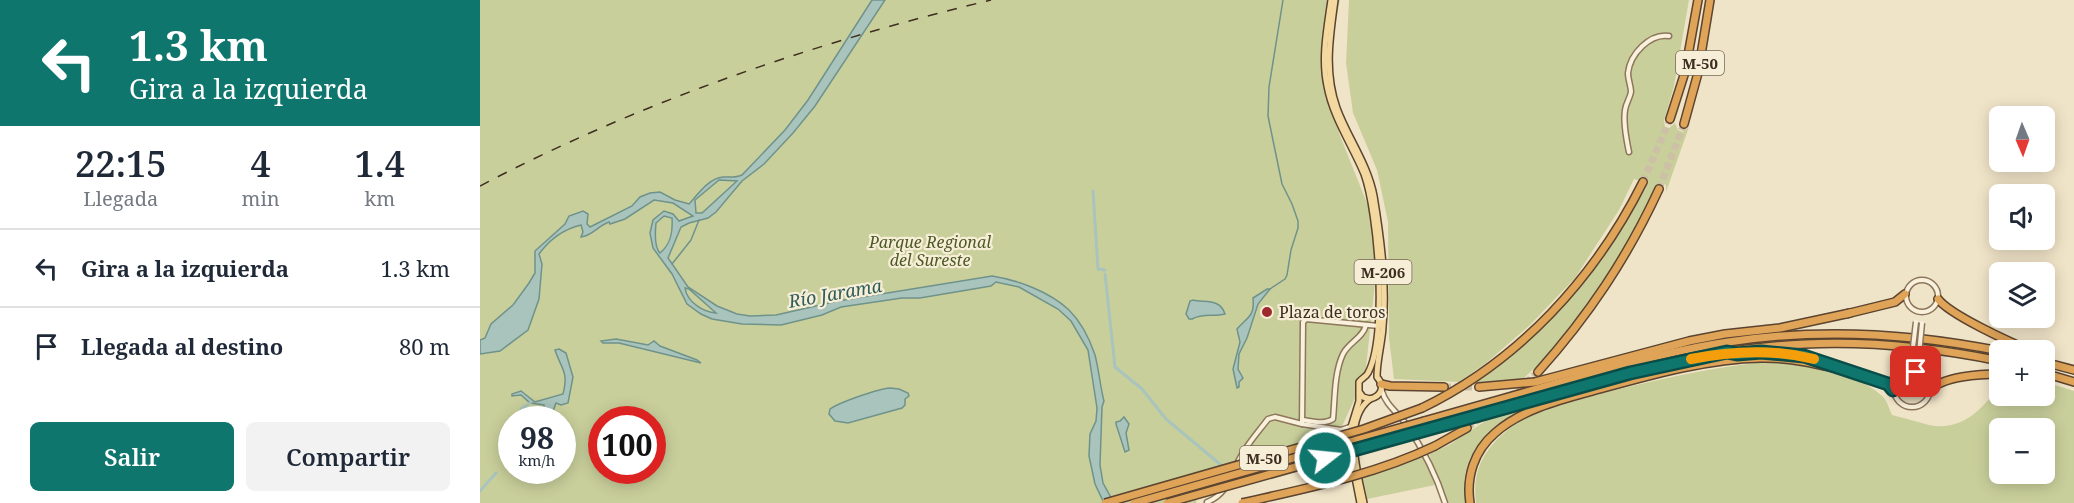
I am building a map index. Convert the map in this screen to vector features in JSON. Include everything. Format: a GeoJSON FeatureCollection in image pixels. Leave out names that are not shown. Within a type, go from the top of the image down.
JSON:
{"type":"FeatureCollection","features":[{"type":"Feature","properties":{"kind":"highway","name":"M-50"},"geometry":{"type":"LineString","coordinates":[[1671,118],[1685,72],[1696,19],[1697,0]]}},
{"type":"Feature","properties":{"kind":"highway","name":"M-50"},"geometry":{"type":"LineString","coordinates":[[1684,124],[1698,73],[1710,0]]}},
{"type":"Feature","properties":{"kind":"highway","name":"M-50"},"geometry":{"type":"LineString","coordinates":[[1105,503],[1364,429],[1422,408],[1449,394],[1486,371],[1543,322],[1601,253],[1644,182]]}},
{"type":"Feature","properties":{"kind":"highway"},"geometry":{"type":"LineString","coordinates":[[1538,372],[1576,328],[1606,286],[1635,239],[1659,189]]}},
{"type":"Feature","properties":{"kind":"highway"},"geometry":{"type":"LineString","coordinates":[[1759,338],[1895,302],[1905,294]]}},
{"type":"Feature","properties":{"kind":"highway"},"geometry":{"type":"LineString","coordinates":[[1938,299],[1942,305],[1957,314],[2009,340]]}},
{"type":"Feature","properties":{"kind":"highway"},"geometry":{"type":"LineString","coordinates":[[1479,387],[1535,382],[1689,341],[1725,334],[1780,328],[1850,313]]}},
{"type":"Feature","properties":{"kind":"highway"},"geometry":{"type":"LineString","coordinates":[[1134,503],[1660,355],[1727,342],[1803,335],[1880,335],[1931,339],[1989,349]]}},
{"type":"Feature","properties":{"kind":"highway"},"geometry":{"type":"LineString","coordinates":[[1167,503],[1630,373],[1727,352],[1803,344],[1842,344],[1931,349],[1989,359]]}},
{"type":"Feature","properties":{"kind":"highway"},"geometry":{"type":"LineString","coordinates":[[1727,352],[1804,356],[1888,384],[1893,390]]}},
{"type":"Feature","properties":{"kind":"highway"},"geometry":{"type":"LineString","coordinates":[[1470,503],[1469,486],[1474,462],[1484,444],[1494,433],[1522,415],[1568,398],[1698,366],[1761,358],[1803,362],[1860,374]]}},
{"type":"Feature","properties":{"kind":"highway"},"geometry":{"type":"LineString","coordinates":[[2055,361],[2071,369]]}},
{"type":"Feature","properties":{"kind":"highway"},"geometry":{"type":"LineString","coordinates":[[2055,365],[2071,369]]}},
{"type":"Feature","properties":{"kind":"highway"},"geometry":{"type":"LineString","coordinates":[[1930,391],[1939,383],[1950,380],[1989,375]]}},
{"type":"Feature","properties":{"kind":"highway"},"geometry":{"type":"LineString","coordinates":[[2055,377],[2074,383]]}},
{"type":"Feature","properties":{"kind":"highway"},"geometry":{"type":"LineString","coordinates":[[2055,379],[2074,383]]}},
{"type":"Feature","properties":{"kind":"highway"},"geometry":{"type":"LineString","coordinates":[[1382,387],[1444,387]]}},
{"type":"Feature","properties":{"kind":"highway","name":"M-50"},"geometry":{"type":"LineString","coordinates":[[1242,503],[1312,488],[1374,470],[1435,446],[1467,428]]}},
{"type":"Feature","properties":{"kind":"main road","name":"M-206"},"geometry":{"type":"LineString","coordinates":[[1333,0],[1324,51],[1326,84],[1332,106],[1364,175],[1370,198],[1379,276],[1376,346],[1367,375],[1359,382],[1360,393],[1349,440],[1362,503]]}},
{"type":"Feature","properties":{"kind":"main road","name":"M-206"},"geometry":{"type":"LineString","coordinates":[[1333,0],[1329,51],[1331,87],[1338,109],[1369,179],[1374,197],[1381,249],[1384,295],[1377,377]]}},
{"type":"Feature","properties":{"kind":"main road"},"geometry":{"type":"LineString","coordinates":[[1367,375],[1377,377],[1382,387]]}},
{"type":"Feature","properties":{"kind":"main road","name":"M-206"},"geometry":{"type":"LineString","coordinates":[[1362,503],[1354,432],[1360,409],[1382,387]]}},
{"type":"Feature","properties":{"kind":"main road"},"geometry":{"type":"LineString","coordinates":[[1360,393],[1373,398]]}},
{"type":"Feature","properties":{"kind":"street"},"geometry":{"type":"LineString","coordinates":[[1629,152],[1625,134],[1625,108],[1631,90],[1628,72],[1631,62],[1651,39],[1661,35],[1669,36]]}},
{"type":"Feature","properties":{"kind":"street"},"geometry":{"type":"LineString","coordinates":[[1923,280],[1935,287],[1938,299],[1934,307],[1926,312],[1922,322],[1918,364],[1920,373],[1928,381],[1930,391],[1925,402],[1914,408],[1902,405],[1893,390],[1896,381],[1907,372],[1911,364],[1916,322],[1905,294],[1913,282],[1923,280]]}},
{"type":"Feature","properties":{"kind":"street"},"geometry":{"type":"LineString","coordinates":[[1913,310],[1926,312]]}},
{"type":"Feature","properties":{"kind":"street"},"geometry":{"type":"LineString","coordinates":[[1302,422],[1303,322],[1306,319],[1378,326]]}},
{"type":"Feature","properties":{"kind":"street"},"geometry":{"type":"LineString","coordinates":[[1302,422],[1329,422],[1332,419],[1334,391],[1341,358],[1345,350],[1364,332],[1366,325]]}},
{"type":"Feature","properties":{"kind":"street"},"geometry":{"type":"LineString","coordinates":[[1907,372],[1920,373]]}},
{"type":"Feature","properties":{"kind":"street"},"geometry":{"type":"LineString","coordinates":[[1382,387],[1383,396],[1398,414],[1427,458],[1437,478],[1445,503]]}},
{"type":"Feature","properties":{"kind":"street"},"geometry":{"type":"LineString","coordinates":[[1373,398],[1389,405]]}},
{"type":"Feature","properties":{"kind":"street"},"geometry":{"type":"LineString","coordinates":[[1207,502],[1219,498],[1242,455],[1268,419],[1275,417],[1341,430],[1347,434],[1349,440]]}},
{"type":"Feature","properties":{"kind":"street"},"geometry":{"type":"LineString","coordinates":[[1341,430],[1351,427]]}},
{"type":"Feature","properties":{"kind":"green space","name":"Parque Regional del Sureste"},"geometry":{"type":"Polygon","coordinates":[[[480,0],[1340,0],[1327,67],[1339,133],[1380,236],[1365,377],[1335,441],[1197,499],[1196,503],[480,503],[480,0]]]}},
{"type":"Feature","properties":{"kind":"green space"},"geometry":{"type":"Polygon","coordinates":[[[1349,0],[1689,0],[1674,86],[1664,121],[1665,127],[1669,128],[1675,123],[1678,130],[1683,132],[1689,127],[1666,192],[1666,185],[1662,182],[1656,187],[1627,244],[1580,316],[1545,358],[1523,379],[1474,383],[1527,343],[1572,296],[1629,216],[1646,188],[1647,176],[1634,179],[1619,210],[1575,278],[1530,325],[1486,363],[1459,382],[1394,379],[1389,338],[1388,222],[1377,170],[1353,113],[1346,63],[1349,0]]]}},
{"type":"Feature","properties":{"kind":"green space"},"geometry":{"type":"Polygon","coordinates":[[[1771,361],[1829,370],[1870,387],[1883,397],[1892,415],[1941,426],[1961,422],[1970,417],[1989,399],[1989,406],[2055,406],[2055,385],[2074,391],[2074,503],[1476,503],[1477,476],[1485,455],[1500,437],[1521,420],[1553,406],[1701,371],[1771,361]]]}},
{"type":"Feature","properties":{"kind":"green space"},"geometry":{"type":"Polygon","coordinates":[[[1531,406],[1503,423],[1480,443],[1466,469],[1464,485],[1466,503],[1448,503],[1429,454],[1449,445],[1490,418],[1531,406]]]}},
{"type":"Feature","properties":{"kind":"green space"},"geometry":{"type":"Polygon","coordinates":[[[1423,456],[1435,485],[1367,499],[1363,478],[1423,456]]]}},
{"type":"Feature","properties":{"kind":"water"},"geometry":{"type":"Polygon","coordinates":[[[872,0],[885,0],[815,106],[793,133],[764,164],[742,181],[716,212],[708,218],[681,227],[668,258],[688,287],[717,306],[737,314],[750,316],[776,315],[838,301],[992,276],[1012,280],[1043,292],[1069,310],[1091,343],[1104,401],[1100,465],[1103,483],[1114,503],[1104,503],[1095,484],[1089,456],[1090,434],[1096,421],[1097,408],[1088,350],[1071,321],[1058,309],[1019,287],[996,282],[991,286],[920,298],[902,298],[841,307],[822,315],[781,325],[742,324],[712,319],[687,304],[672,274],[653,248],[650,233],[653,220],[664,211],[673,214],[679,221],[693,216],[673,203],[654,200],[625,219],[610,224],[605,223],[585,236],[581,237],[583,232],[581,225],[553,239],[539,254],[542,264],[539,299],[528,330],[500,351],[480,354],[480,340],[485,338],[491,324],[513,305],[535,273],[535,251],[565,224],[569,216],[583,211],[588,214],[587,224],[590,227],[632,206],[640,197],[660,192],[689,204],[713,180],[742,175],[785,130],[808,100],[872,0]],[[719,180],[695,200],[696,213],[702,213],[737,181],[719,180]],[[664,216],[656,223],[656,244],[660,253],[667,246],[672,218],[664,216]],[[685,288],[686,293],[696,305],[706,311],[716,313],[685,288]]]}},
{"type":"Feature","properties":{"kind":"water"},"geometry":{"type":"Polygon","coordinates":[[[1270,289],[1258,304],[1239,354],[1238,369],[1243,378],[1237,388],[1233,369],[1240,342],[1237,329],[1251,313],[1253,298],[1270,289]]]}},
{"type":"Feature","properties":{"kind":"water"},"geometry":{"type":"Polygon","coordinates":[[[1190,301],[1216,303],[1220,305],[1225,314],[1189,319],[1186,314],[1190,301]]]}},
{"type":"Feature","properties":{"kind":"water"},"geometry":{"type":"Polygon","coordinates":[[[616,339],[648,345],[654,341],[660,346],[701,363],[619,343],[601,341],[616,339]]]}},
{"type":"Feature","properties":{"kind":"water"},"geometry":{"type":"Polygon","coordinates":[[[559,349],[566,353],[573,377],[568,403],[544,406],[530,403],[521,395],[512,396],[521,391],[535,402],[563,394],[565,375],[555,350],[559,349]]]}},
{"type":"Feature","properties":{"kind":"water"},"geometry":{"type":"Polygon","coordinates":[[[890,388],[908,393],[909,396],[905,399],[905,405],[902,408],[848,423],[835,421],[829,414],[830,409],[842,403],[890,388]]]}},
{"type":"Feature","properties":{"kind":"water"},"geometry":{"type":"Polygon","coordinates":[[[1124,417],[1129,424],[1126,433],[1129,450],[1125,452],[1116,424],[1124,417]]]}},
{"type":"Feature","properties":{"kind":"waterway"},"geometry":{"type":"LineString","coordinates":[[1270,289],[1285,279],[1287,275],[1291,250],[1298,228],[1292,204],[1282,184],[1268,116],[1269,87],[1283,0]]}},
{"type":"Feature","properties":{"kind":"waterway"},"geometry":{"type":"LineString","coordinates":[[1093,191],[1098,269],[1105,270]]}},
{"type":"Feature","properties":{"kind":"waterway","name":"Río Jarama"},"geometry":{"type":"LineString","coordinates":[[672,264],[691,240],[699,220]]}},
{"type":"Feature","properties":{"kind":"waterway"},"geometry":{"type":"LineString","coordinates":[[1105,274],[1115,367],[1142,389],[1166,419],[1221,467]]}},
{"type":"Feature","properties":{"kind":"waterway"},"geometry":{"type":"LineString","coordinates":[[526,406],[530,403]]}},
{"type":"Feature","properties":{"kind":"waterway"},"geometry":{"type":"LineString","coordinates":[[480,491],[496,473]]}},
{"type":"Feature","properties":{"kind":"tunnel"},"geometry":{"type":"LineString","coordinates":[[1643,182],[1670,119]]}},
{"type":"Feature","properties":{"kind":"tunnel"},"geometry":{"type":"LineString","coordinates":[[1659,189],[1684,124]]}},
{"type":"Feature","properties":{"kind":"tunnel"},"geometry":{"type":"LineString","coordinates":[[1467,428],[1504,402],[1538,372]]}},
{"type":"Feature","properties":{"kind":"tunnel"},"geometry":{"type":"LineString","coordinates":[[1444,387],[1479,387]]}},
{"type":"Feature","properties":{"kind":"railway"},"geometry":{"type":"LineString","coordinates":[[480,186],[603,127],[730,77],[859,35],[991,0]]}},
{"type":"Feature","properties":{"kind":"slow traffic"},"geometry":{"type":"LineString","coordinates":[[1691,359],[1727,352],[1737,354],[1761,352],[1814,359]]}},
{"type":"Feature","properties":{"kind":"place","name":"Plaza de toros"},"geometry":{"type":"Point","coordinates":[1267,312]}},
{"type":"Feature","properties":{"kind":"route"},"geometry":{"type":"LineString","coordinates":[[1325,458],[1630,373],[1727,352],[1804,356],[1888,384],[1893,390],[1902,374],[1916,372]]}}]}
